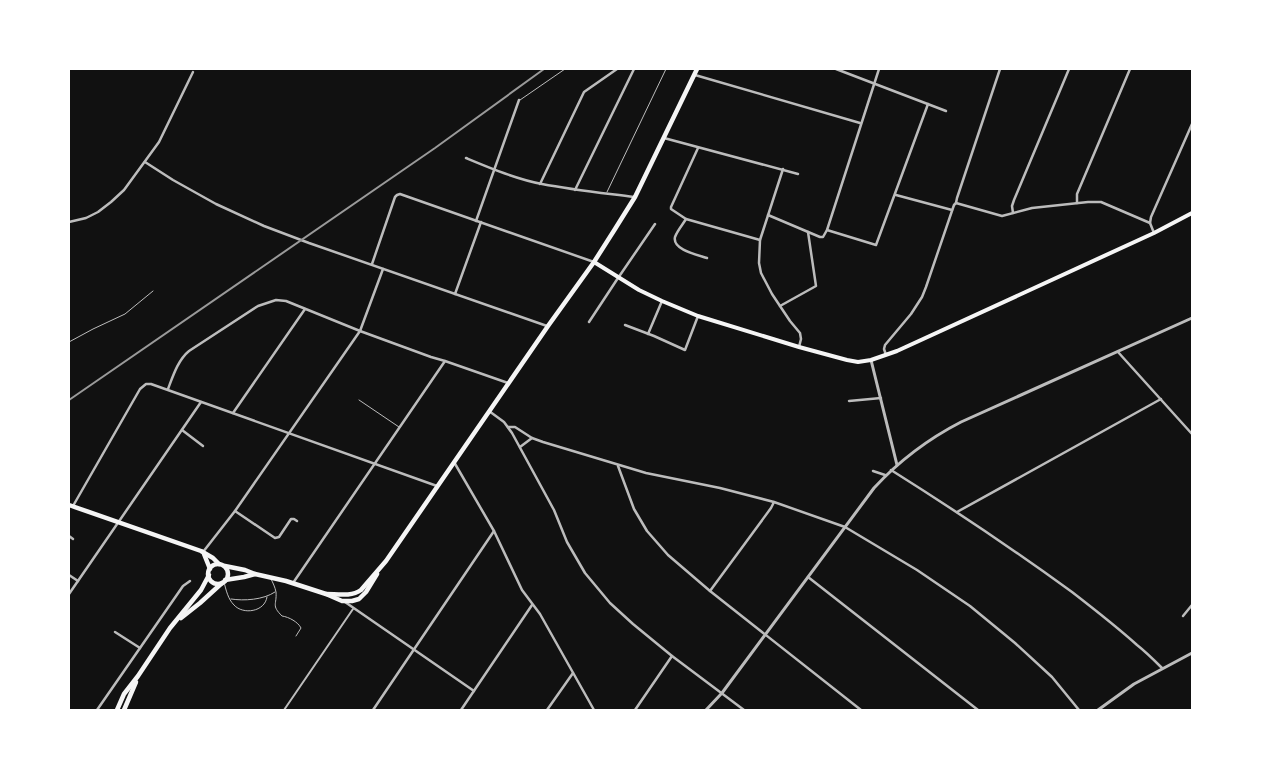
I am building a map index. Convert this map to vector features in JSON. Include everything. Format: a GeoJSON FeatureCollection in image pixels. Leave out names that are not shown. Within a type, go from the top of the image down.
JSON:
{"type":"FeatureCollection","features":[{"type":"Feature","properties":{"kind":"main road"},"geometry":{"type":"LineString","coordinates":[[71,506],[203,552],[219,564],[225,566],[270,577],[326,594],[342,601],[358,599],[366,592],[508,383],[594,262],[635,197],[697,69]]}},
{"type":"Feature","properties":{"kind":"main road"},"geometry":{"type":"LineString","coordinates":[[594,262],[662,302],[698,316],[799,347],[858,362],[886,355],[1154,233],[1192,213]]}},
{"type":"Feature","properties":{"kind":"main road"},"geometry":{"type":"LineString","coordinates":[[203,552],[213,582],[244,578],[255,574]]}},
{"type":"Feature","properties":{"kind":"main road"},"geometry":{"type":"LineString","coordinates":[[117,710],[124,694],[201,590],[213,565],[219,564]]}},
{"type":"Feature","properties":{"kind":"main road"},"geometry":{"type":"LineString","coordinates":[[174,624],[223,581],[228,575],[225,566]]}},
{"type":"Feature","properties":{"kind":"main road"},"geometry":{"type":"LineString","coordinates":[[326,594],[354,594],[361,590],[379,571]]}},
{"type":"Feature","properties":{"kind":"main road"},"geometry":{"type":"LineString","coordinates":[[124,710],[138,676]]}},
{"type":"Feature","properties":{"kind":"street"},"geometry":{"type":"LineString","coordinates":[[540,184],[584,92],[617,69]]}},
{"type":"Feature","properties":{"kind":"street"},"geometry":{"type":"LineString","coordinates":[[575,190],[634,69]]}},
{"type":"Feature","properties":{"kind":"street"},"geometry":{"type":"LineString","coordinates":[[836,69],[946,111]]}},
{"type":"Feature","properties":{"kind":"street"},"geometry":{"type":"LineString","coordinates":[[768,215],[823,237],[827,230],[879,69]]}},
{"type":"Feature","properties":{"kind":"street"},"geometry":{"type":"LineString","coordinates":[[886,355],[885,345],[911,314],[926,287],[1000,69]]}},
{"type":"Feature","properties":{"kind":"street"},"geometry":{"type":"LineString","coordinates":[[1013,213],[1012,206],[1014,200],[1069,69]]}},
{"type":"Feature","properties":{"kind":"street"},"geometry":{"type":"LineString","coordinates":[[1077,203],[1077,194],[1130,69]]}},
{"type":"Feature","properties":{"kind":"street"},"geometry":{"type":"LineString","coordinates":[[69,222],[86,218],[98,212],[124,190],[159,142],[193,72]]}},
{"type":"Feature","properties":{"kind":"street"},"geometry":{"type":"LineString","coordinates":[[694,75],[861,123]]}},
{"type":"Feature","properties":{"kind":"street"},"geometry":{"type":"LineString","coordinates":[[476,221],[520,100]]}},
{"type":"Feature","properties":{"kind":"street"},"geometry":{"type":"LineString","coordinates":[[827,230],[876,245],[928,104]]}},
{"type":"Feature","properties":{"kind":"street"},"geometry":{"type":"LineString","coordinates":[[1154,233],[1150,223],[1151,217],[1192,124]]}},
{"type":"Feature","properties":{"kind":"street"},"geometry":{"type":"LineString","coordinates":[[663,138],[798,174]]}},
{"type":"Feature","properties":{"kind":"street"},"geometry":{"type":"LineString","coordinates":[[698,148],[670,207],[672,211],[686,219],[760,240]]}},
{"type":"Feature","properties":{"kind":"street"},"geometry":{"type":"LineString","coordinates":[[466,158],[494,170],[540,184],[635,197]]}},
{"type":"Feature","properties":{"kind":"street"},"geometry":{"type":"LineString","coordinates":[[145,162],[216,204],[288,236],[548,326]]}},
{"type":"Feature","properties":{"kind":"street"},"geometry":{"type":"LineString","coordinates":[[782,169],[760,240],[759,255],[761,273],[780,306],[800,333],[799,347]]}},
{"type":"Feature","properties":{"kind":"street"},"geometry":{"type":"LineString","coordinates":[[372,264],[397,194],[594,262]]}},
{"type":"Feature","properties":{"kind":"street"},"geometry":{"type":"LineString","coordinates":[[896,195],[952,210]]}},
{"type":"Feature","properties":{"kind":"street"},"geometry":{"type":"LineString","coordinates":[[956,203],[1002,216],[1032,208],[1101,202],[1150,223]]}},
{"type":"Feature","properties":{"kind":"street"},"geometry":{"type":"LineString","coordinates":[[686,219],[675,237],[678,247],[707,258]]}},
{"type":"Feature","properties":{"kind":"street"},"geometry":{"type":"LineString","coordinates":[[455,294],[481,222]]}},
{"type":"Feature","properties":{"kind":"street"},"geometry":{"type":"LineString","coordinates":[[589,322],[655,224]]}},
{"type":"Feature","properties":{"kind":"street"},"geometry":{"type":"LineString","coordinates":[[780,306],[816,286],[808,232]]}},
{"type":"Feature","properties":{"kind":"street"},"geometry":{"type":"LineString","coordinates":[[203,552],[235,511],[360,331],[384,269]]}},
{"type":"Feature","properties":{"kind":"street"},"geometry":{"type":"LineString","coordinates":[[168,389],[172,376],[185,355],[258,306],[276,300],[286,301],[360,331],[508,383]]}},
{"type":"Feature","properties":{"kind":"street"},"geometry":{"type":"LineString","coordinates":[[648,334],[662,302]]}},
{"type":"Feature","properties":{"kind":"street"},"geometry":{"type":"LineString","coordinates":[[233,413],[305,309]]}},
{"type":"Feature","properties":{"kind":"street"},"geometry":{"type":"LineString","coordinates":[[625,325],[685,350],[698,316]]}},
{"type":"Feature","properties":{"kind":"street"},"geometry":{"type":"LineString","coordinates":[[706,710],[722,694],[874,488],[897,465],[941,432],[961,422],[1192,318]]}},
{"type":"Feature","properties":{"kind":"street"},"geometry":{"type":"LineString","coordinates":[[1117,351],[1192,434]]}},
{"type":"Feature","properties":{"kind":"street"},"geometry":{"type":"LineString","coordinates":[[871,360],[897,465]]}},
{"type":"Feature","properties":{"kind":"street"},"geometry":{"type":"LineString","coordinates":[[292,584],[445,361]]}},
{"type":"Feature","properties":{"kind":"street"},"geometry":{"type":"LineString","coordinates":[[71,506],[140,390],[146,384],[168,389],[437,486]]}},
{"type":"Feature","properties":{"kind":"street"},"geometry":{"type":"LineString","coordinates":[[849,401],[881,398]]}},
{"type":"Feature","properties":{"kind":"street"},"geometry":{"type":"LineString","coordinates":[[957,512],[1161,399]]}},
{"type":"Feature","properties":{"kind":"street"},"geometry":{"type":"LineString","coordinates":[[69,594],[201,401]]}},
{"type":"Feature","properties":{"kind":"street"},"geometry":{"type":"LineString","coordinates":[[489,411],[508,427],[554,510],[566,542],[585,573],[610,603],[632,624],[672,656],[744,710]]}},
{"type":"Feature","properties":{"kind":"street"},"geometry":{"type":"LineString","coordinates":[[508,427],[515,427],[532,438],[618,465],[774,502],[845,527],[924,574],[970,606],[1015,643],[1052,678],[1079,710]]}},
{"type":"Feature","properties":{"kind":"street"},"geometry":{"type":"LineString","coordinates":[[182,430],[203,446]]}},
{"type":"Feature","properties":{"kind":"street"},"geometry":{"type":"LineString","coordinates":[[520,447],[532,438]]}},
{"type":"Feature","properties":{"kind":"street"},"geometry":{"type":"LineString","coordinates":[[454,462],[494,531],[522,590],[540,614],[594,710]]}},
{"type":"Feature","properties":{"kind":"street"},"geometry":{"type":"LineString","coordinates":[[618,465],[634,510],[647,531],[668,554],[710,591],[861,710]]}},
{"type":"Feature","properties":{"kind":"street"},"geometry":{"type":"LineString","coordinates":[[891,470],[1038,567],[1102,615],[1162,668]]}},
{"type":"Feature","properties":{"kind":"street"},"geometry":{"type":"LineString","coordinates":[[873,471],[886,475]]}},
{"type":"Feature","properties":{"kind":"street"},"geometry":{"type":"LineString","coordinates":[[710,591],[774,502]]}},
{"type":"Feature","properties":{"kind":"street"},"geometry":{"type":"LineString","coordinates":[[235,511],[275,538],[279,536],[291,519],[297,521]]}},
{"type":"Feature","properties":{"kind":"street"},"geometry":{"type":"LineString","coordinates":[[373,710],[494,531]]}},
{"type":"Feature","properties":{"kind":"street"},"geometry":{"type":"LineString","coordinates":[[69,536],[72,539]]}},
{"type":"Feature","properties":{"kind":"street"},"geometry":{"type":"LineString","coordinates":[[69,575],[78,581]]}},
{"type":"Feature","properties":{"kind":"street"},"geometry":{"type":"LineString","coordinates":[[808,578],[978,710]]}},
{"type":"Feature","properties":{"kind":"street"},"geometry":{"type":"LineString","coordinates":[[97,710],[184,586],[190,581]]}},
{"type":"Feature","properties":{"kind":"street"},"geometry":{"type":"LineString","coordinates":[[342,601],[474,690]]}},
{"type":"Feature","properties":{"kind":"street"},"geometry":{"type":"LineString","coordinates":[[460,710],[532,605]]}},
{"type":"Feature","properties":{"kind":"street"},"geometry":{"type":"LineString","coordinates":[[1183,616],[1192,605]]}},
{"type":"Feature","properties":{"kind":"street"},"geometry":{"type":"LineString","coordinates":[[284,710],[354,608]]}},
{"type":"Feature","properties":{"kind":"street"},"geometry":{"type":"LineString","coordinates":[[115,632],[140,648]]}},
{"type":"Feature","properties":{"kind":"street"},"geometry":{"type":"LineString","coordinates":[[1098,710],[1134,684],[1192,653]]}},
{"type":"Feature","properties":{"kind":"street"},"geometry":{"type":"LineString","coordinates":[[634,710],[672,656]]}},
{"type":"Feature","properties":{"kind":"street"},"geometry":{"type":"LineString","coordinates":[[547,710],[573,673]]}},
{"type":"Feature","properties":{"kind":"lane"},"geometry":{"type":"LineString","coordinates":[[520,100],[565,69]]}},
{"type":"Feature","properties":{"kind":"lane"},"geometry":{"type":"LineString","coordinates":[[606,194],[666,69]]}},
{"type":"Feature","properties":{"kind":"lane"},"geometry":{"type":"LineString","coordinates":[[69,342],[124,314],[153,291]]}},
{"type":"Feature","properties":{"kind":"lane"},"geometry":{"type":"LineString","coordinates":[[359,400],[399,427]]}},
{"type":"Feature","properties":{"kind":"lane"},"geometry":{"type":"LineString","coordinates":[[270,577],[276,591],[275,608],[282,616],[299,625],[301,628],[296,636]]}},
{"type":"Feature","properties":{"kind":"lane"},"geometry":{"type":"LineString","coordinates":[[223,581],[232,603],[240,609],[249,610],[263,606],[267,597]]}},
{"type":"Feature","properties":{"kind":"lane"},"geometry":{"type":"LineString","coordinates":[[230,598],[238,600],[267,597],[276,591]]}},
{"type":"Feature","properties":{"kind":"railway"},"geometry":{"type":"LineString","coordinates":[[69,400],[435,148],[544,69]]}}]}
